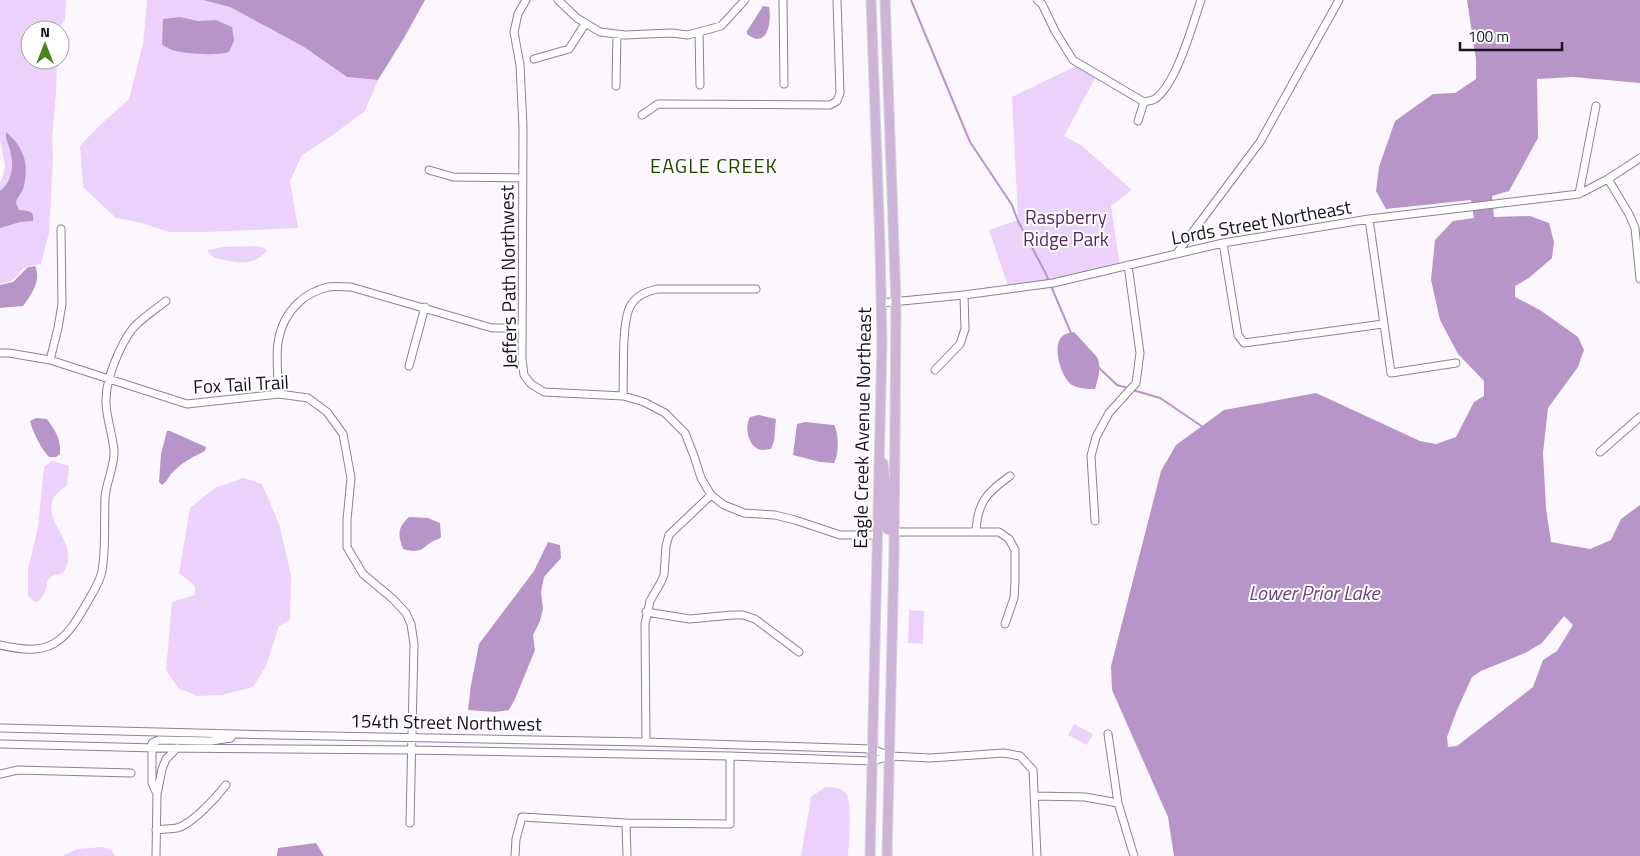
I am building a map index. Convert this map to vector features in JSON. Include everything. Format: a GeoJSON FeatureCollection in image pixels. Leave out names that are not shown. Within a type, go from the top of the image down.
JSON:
{"type":"FeatureCollection","features":[{"type":"Feature","properties":{"kind":"main road","name":"Eagle Creek Avenue Northeast"},"geometry":{"type":"LineString","coordinates":[[870,856],[880,450],[881,303],[871,0]]}},
{"type":"Feature","properties":{"kind":"main road","name":"Eagle Creek Avenue Northeast"},"geometry":{"type":"LineString","coordinates":[[885,0],[896,302],[894,532],[887,856]]}},
{"type":"Feature","properties":{"kind":"main road"},"geometry":{"type":"LineString","coordinates":[[880,450],[886,476],[886,525],[887,529],[894,532]]}},
{"type":"Feature","properties":{"kind":"street","name":"Jeffers Path Northwest"},"geometry":{"type":"LineString","coordinates":[[526,0],[518,14],[514,32],[520,65],[523,126],[522,359],[524,375],[531,384],[544,392],[623,396],[644,402],[665,413],[685,434],[701,478],[711,495]]}},
{"type":"Feature","properties":{"kind":"street"},"geometry":{"type":"LineString","coordinates":[[558,0],[585,24],[600,32],[633,35],[672,33],[688,36],[721,26],[745,0]]}},
{"type":"Feature","properties":{"kind":"street"},"geometry":{"type":"LineString","coordinates":[[783,0],[784,84]]}},
{"type":"Feature","properties":{"kind":"street"},"geometry":{"type":"LineString","coordinates":[[642,115],[658,104],[830,105],[837,101],[840,93],[837,0]]}},
{"type":"Feature","properties":{"kind":"street"},"geometry":{"type":"LineString","coordinates":[[1042,1],[1055,31],[1073,60],[1144,102],[1154,100],[1163,90],[1178,65],[1201,0]]}},
{"type":"Feature","properties":{"kind":"street"},"geometry":{"type":"LineString","coordinates":[[1177,253],[1260,142],[1339,0]]}},
{"type":"Feature","properties":{"kind":"street"},"geometry":{"type":"LineString","coordinates":[[534,59],[569,48],[585,24]]}},
{"type":"Feature","properties":{"kind":"street"},"geometry":{"type":"LineString","coordinates":[[699,32],[700,85]]}},
{"type":"Feature","properties":{"kind":"street"},"geometry":{"type":"LineString","coordinates":[[616,86],[617,34]]}},
{"type":"Feature","properties":{"kind":"street"},"geometry":{"type":"LineString","coordinates":[[1138,121],[1144,102]]}},
{"type":"Feature","properties":{"kind":"street"},"geometry":{"type":"LineString","coordinates":[[1579,194],[1596,106]]}},
{"type":"Feature","properties":{"kind":"street","name":"Lords Street Northeast"},"geometry":{"type":"LineString","coordinates":[[881,303],[964,295],[1054,282],[1223,243],[1370,219],[1579,194],[1608,179],[1640,158]]}},
{"type":"Feature","properties":{"kind":"street"},"geometry":{"type":"LineString","coordinates":[[429,170],[453,177],[523,178]]}},
{"type":"Feature","properties":{"kind":"street"},"geometry":{"type":"LineString","coordinates":[[1608,179],[1629,214],[1635,228],[1640,279]]}},
{"type":"Feature","properties":{"kind":"street"},"geometry":{"type":"LineString","coordinates":[[1370,219],[1391,373],[1456,363]]}},
{"type":"Feature","properties":{"kind":"street"},"geometry":{"type":"LineString","coordinates":[[50,360],[62,304],[61,229]]}},
{"type":"Feature","properties":{"kind":"street"},"geometry":{"type":"LineString","coordinates":[[1223,243],[1238,335],[1244,343],[1383,324]]}},
{"type":"Feature","properties":{"kind":"street"},"geometry":{"type":"LineString","coordinates":[[1096,521],[1091,456],[1096,437],[1109,413],[1136,383],[1140,353],[1128,265]]}},
{"type":"Feature","properties":{"kind":"street"},"geometry":{"type":"LineString","coordinates":[[279,394],[278,334],[289,312],[307,295],[328,287],[351,287],[492,328],[522,328]]}},
{"type":"Feature","properties":{"kind":"street"},"geometry":{"type":"LineString","coordinates":[[623,396],[625,322],[630,305],[641,294],[657,288],[756,288]]}},
{"type":"Feature","properties":{"kind":"street"},"geometry":{"type":"LineString","coordinates":[[935,370],[960,344],[965,329],[964,295]]}},
{"type":"Feature","properties":{"kind":"street"},"geometry":{"type":"LineString","coordinates":[[0,645],[17,649],[31,649],[45,647],[57,642],[75,624],[100,577],[103,558],[105,496],[114,451],[106,416],[106,396],[109,379],[126,337],[135,326],[166,301]]}},
{"type":"Feature","properties":{"kind":"street"},"geometry":{"type":"LineString","coordinates":[[409,366],[425,307]]}},
{"type":"Feature","properties":{"kind":"street","name":"Fox Tail Trail"},"geometry":{"type":"LineString","coordinates":[[0,353],[50,360],[187,404],[279,394],[308,398],[328,412],[343,434],[352,478],[347,520],[347,547],[363,574],[393,599],[406,613],[411,624],[414,644],[410,823]]}},
{"type":"Feature","properties":{"kind":"street"},"geometry":{"type":"LineString","coordinates":[[1600,452],[1640,417]]}},
{"type":"Feature","properties":{"kind":"street"},"geometry":{"type":"LineString","coordinates":[[976,532],[976,517],[980,505],[997,485],[1010,476]]}},
{"type":"Feature","properties":{"kind":"street"},"geometry":{"type":"LineString","coordinates":[[646,742],[646,612],[664,575],[666,546],[670,535],[711,495],[724,505],[744,513],[776,515],[840,535],[877,536]]}},
{"type":"Feature","properties":{"kind":"street"},"geometry":{"type":"LineString","coordinates":[[894,532],[999,532],[1009,539],[1015,550],[1016,581],[1014,598],[1005,624]]}},
{"type":"Feature","properties":{"kind":"street"},"geometry":{"type":"LineString","coordinates":[[646,612],[690,619],[743,615],[755,619],[799,652]]}},
{"type":"Feature","properties":{"kind":"street","name":"154th Street Northwest"},"geometry":{"type":"LineString","coordinates":[[0,728],[253,735],[646,742],[872,749],[890,756]]}},
{"type":"Feature","properties":{"kind":"street"},"geometry":{"type":"LineString","coordinates":[[1108,734],[1118,803],[1134,856]]}},
{"type":"Feature","properties":{"kind":"street"},"geometry":{"type":"LineString","coordinates":[[157,794],[152,783],[152,743],[158,740],[211,741],[253,735]]}},
{"type":"Feature","properties":{"kind":"street","name":"154th Street Northwest"},"geometry":{"type":"LineString","coordinates":[[0,744],[151,748],[412,750],[730,756],[872,761],[890,756],[930,758],[1004,753],[1020,756],[1033,770],[1037,856]]}},
{"type":"Feature","properties":{"kind":"street"},"geometry":{"type":"LineString","coordinates":[[156,856],[157,794],[166,759],[177,748]]}},
{"type":"Feature","properties":{"kind":"street"},"geometry":{"type":"LineString","coordinates":[[515,856],[516,839],[522,817],[626,823],[730,824],[730,756]]}},
{"type":"Feature","properties":{"kind":"street"},"geometry":{"type":"LineString","coordinates":[[0,774],[18,770],[131,773]]}},
{"type":"Feature","properties":{"kind":"street"},"geometry":{"type":"LineString","coordinates":[[156,830],[178,828],[197,816],[226,785]]}},
{"type":"Feature","properties":{"kind":"street"},"geometry":{"type":"LineString","coordinates":[[1035,796],[1085,797],[1118,803]]}},
{"type":"Feature","properties":{"kind":"street"},"geometry":{"type":"LineString","coordinates":[[626,823],[626,856]]}},
{"type":"Feature","properties":{"kind":"green space"},"geometry":{"type":"Polygon","coordinates":[[[0,0],[66,0],[64,20],[20,20],[20,70],[57,70],[49,233],[41,264],[28,266],[21,270],[11,281],[0,283],[0,183],[5,166],[0,139],[0,0]]]}},
{"type":"Feature","properties":{"kind":"green space"},"geometry":{"type":"Polygon","coordinates":[[[147,0],[203,0],[230,7],[304,47],[347,77],[378,80],[365,111],[302,155],[290,181],[298,228],[169,232],[142,223],[116,218],[83,187],[80,146],[129,99],[143,44],[147,0]]]}},
{"type":"Feature","properties":{"kind":"green space","name":"Raspberry Ridge Park"},"geometry":{"type":"Polygon","coordinates":[[[1076,66],[1095,78],[1064,136],[1081,145],[1132,190],[1111,206],[1120,267],[1009,289],[989,230],[1018,220],[1012,97],[1076,66]]]}},
{"type":"Feature","properties":{"kind":"green space"},"geometry":{"type":"Polygon","coordinates":[[[256,246],[265,248],[267,251],[256,260],[250,262],[233,262],[215,258],[208,252],[208,250],[223,247],[256,246]]]}},
{"type":"Feature","properties":{"kind":"green space"},"geometry":{"type":"Polygon","coordinates":[[[52,461],[69,466],[67,485],[54,497],[51,508],[53,517],[66,544],[68,563],[63,573],[49,579],[42,598],[35,602],[28,596],[28,570],[38,527],[44,467],[52,461]]]}},
{"type":"Feature","properties":{"kind":"green space"},"geometry":{"type":"Polygon","coordinates":[[[243,478],[262,484],[279,524],[291,575],[290,620],[279,626],[266,666],[253,687],[222,695],[197,696],[178,688],[166,670],[172,602],[195,595],[195,586],[179,573],[190,508],[215,488],[243,478]]]}},
{"type":"Feature","properties":{"kind":"green space"},"geometry":{"type":"Polygon","coordinates":[[[909,610],[924,611],[923,644],[908,643],[909,610]]]}},
{"type":"Feature","properties":{"kind":"green space"},"geometry":{"type":"Polygon","coordinates":[[[1074,724],[1093,734],[1087,745],[1068,735],[1074,724]]]}},
{"type":"Feature","properties":{"kind":"green space"},"geometry":{"type":"Polygon","coordinates":[[[825,787],[840,789],[845,792],[849,800],[848,856],[801,856],[811,797],[825,787]]]}},
{"type":"Feature","properties":{"kind":"green space"},"geometry":{"type":"Polygon","coordinates":[[[103,847],[111,850],[115,856],[62,856],[77,849],[103,847]]]}},
{"type":"Feature","properties":{"kind":"water"},"geometry":{"type":"Polygon","coordinates":[[[203,0],[425,0],[378,80],[347,77],[304,47],[230,7],[203,0]]]}},
{"type":"Feature","properties":{"kind":"water","name":"Lower Prior Lake"},"geometry":{"type":"Polygon","coordinates":[[[1467,0],[1640,0],[1640,83],[1573,77],[1537,79],[1538,138],[1509,191],[1492,196],[1494,217],[1530,216],[1549,223],[1554,242],[1552,258],[1529,278],[1515,286],[1515,297],[1540,310],[1578,337],[1584,350],[1578,367],[1548,408],[1543,453],[1546,508],[1551,542],[1590,549],[1611,540],[1621,519],[1640,505],[1640,856],[1174,856],[1168,817],[1112,690],[1111,666],[1161,471],[1176,445],[1224,410],[1316,393],[1420,441],[1436,444],[1456,437],[1474,402],[1484,396],[1484,381],[1458,354],[1440,320],[1431,280],[1435,240],[1453,221],[1474,218],[1471,200],[1386,209],[1376,191],[1379,167],[1395,121],[1433,94],[1455,93],[1476,79],[1476,59],[1467,0]],[[1564,616],[1542,643],[1525,653],[1481,671],[1472,677],[1447,737],[1448,747],[1457,746],[1533,687],[1543,660],[1557,651],[1573,625],[1564,616]]]}},
{"type":"Feature","properties":{"kind":"water"},"geometry":{"type":"Polygon","coordinates":[[[763,6],[769,7],[769,26],[765,35],[757,39],[747,34],[747,31],[763,6]]]}},
{"type":"Feature","properties":{"kind":"water"},"geometry":{"type":"Polygon","coordinates":[[[180,17],[198,21],[216,20],[232,27],[234,41],[229,52],[217,54],[193,53],[172,50],[162,45],[163,19],[180,17]]]}},
{"type":"Feature","properties":{"kind":"water"},"geometry":{"type":"Polygon","coordinates":[[[6,132],[21,150],[25,164],[26,172],[23,189],[16,203],[19,210],[32,213],[33,221],[20,222],[0,228],[0,191],[7,184],[12,165],[6,132]]]}},
{"type":"Feature","properties":{"kind":"water"},"geometry":{"type":"Polygon","coordinates":[[[35,266],[37,271],[36,282],[23,306],[0,308],[0,285],[13,282],[28,267],[35,266]]]}},
{"type":"Feature","properties":{"kind":"water"},"geometry":{"type":"Polygon","coordinates":[[[1074,332],[1097,357],[1099,373],[1095,389],[1080,388],[1072,385],[1068,382],[1062,371],[1058,357],[1058,344],[1063,336],[1074,332]]]}},
{"type":"Feature","properties":{"kind":"water"},"geometry":{"type":"Polygon","coordinates":[[[759,415],[776,419],[774,441],[771,449],[757,449],[748,437],[747,426],[750,417],[759,415]]]}},
{"type":"Feature","properties":{"kind":"water"},"geometry":{"type":"Polygon","coordinates":[[[36,418],[47,419],[55,432],[59,440],[60,449],[60,454],[56,457],[49,457],[43,450],[30,421],[36,418]]]}},
{"type":"Feature","properties":{"kind":"water"},"geometry":{"type":"Polygon","coordinates":[[[805,422],[834,425],[838,444],[834,463],[820,462],[793,455],[797,424],[805,422]]]}},
{"type":"Feature","properties":{"kind":"water"},"geometry":{"type":"Polygon","coordinates":[[[167,431],[206,447],[205,451],[180,466],[162,485],[159,482],[161,454],[167,431]]]}},
{"type":"Feature","properties":{"kind":"water"},"geometry":{"type":"Polygon","coordinates":[[[409,517],[428,518],[440,523],[441,537],[421,550],[411,551],[403,549],[400,532],[402,525],[409,517]]]}},
{"type":"Feature","properties":{"kind":"water"},"geometry":{"type":"Polygon","coordinates":[[[548,542],[560,545],[561,558],[544,577],[541,592],[543,609],[540,621],[533,635],[535,650],[515,699],[509,710],[495,712],[468,710],[479,644],[534,571],[548,542]]]}},
{"type":"Feature","properties":{"kind":"water"},"geometry":{"type":"Polygon","coordinates":[[[316,843],[324,856],[277,856],[278,848],[316,843]]]}},
{"type":"Feature","properties":{"kind":"waterway"},"geometry":{"type":"LineString","coordinates":[[911,0],[970,142],[1012,205],[1018,221],[1045,272],[1071,333]]}},
{"type":"Feature","properties":{"kind":"waterway"},"geometry":{"type":"LineString","coordinates":[[1098,367],[1117,385],[1128,388]]}},
{"type":"Feature","properties":{"kind":"waterway"},"geometry":{"type":"LineString","coordinates":[[1133,390],[1160,398],[1203,427]]}},
{"type":"Feature","properties":{"kind":"district","name":"EAGLE CREEK"},"geometry":{"type":"Point","coordinates":[714,166]}}]}
